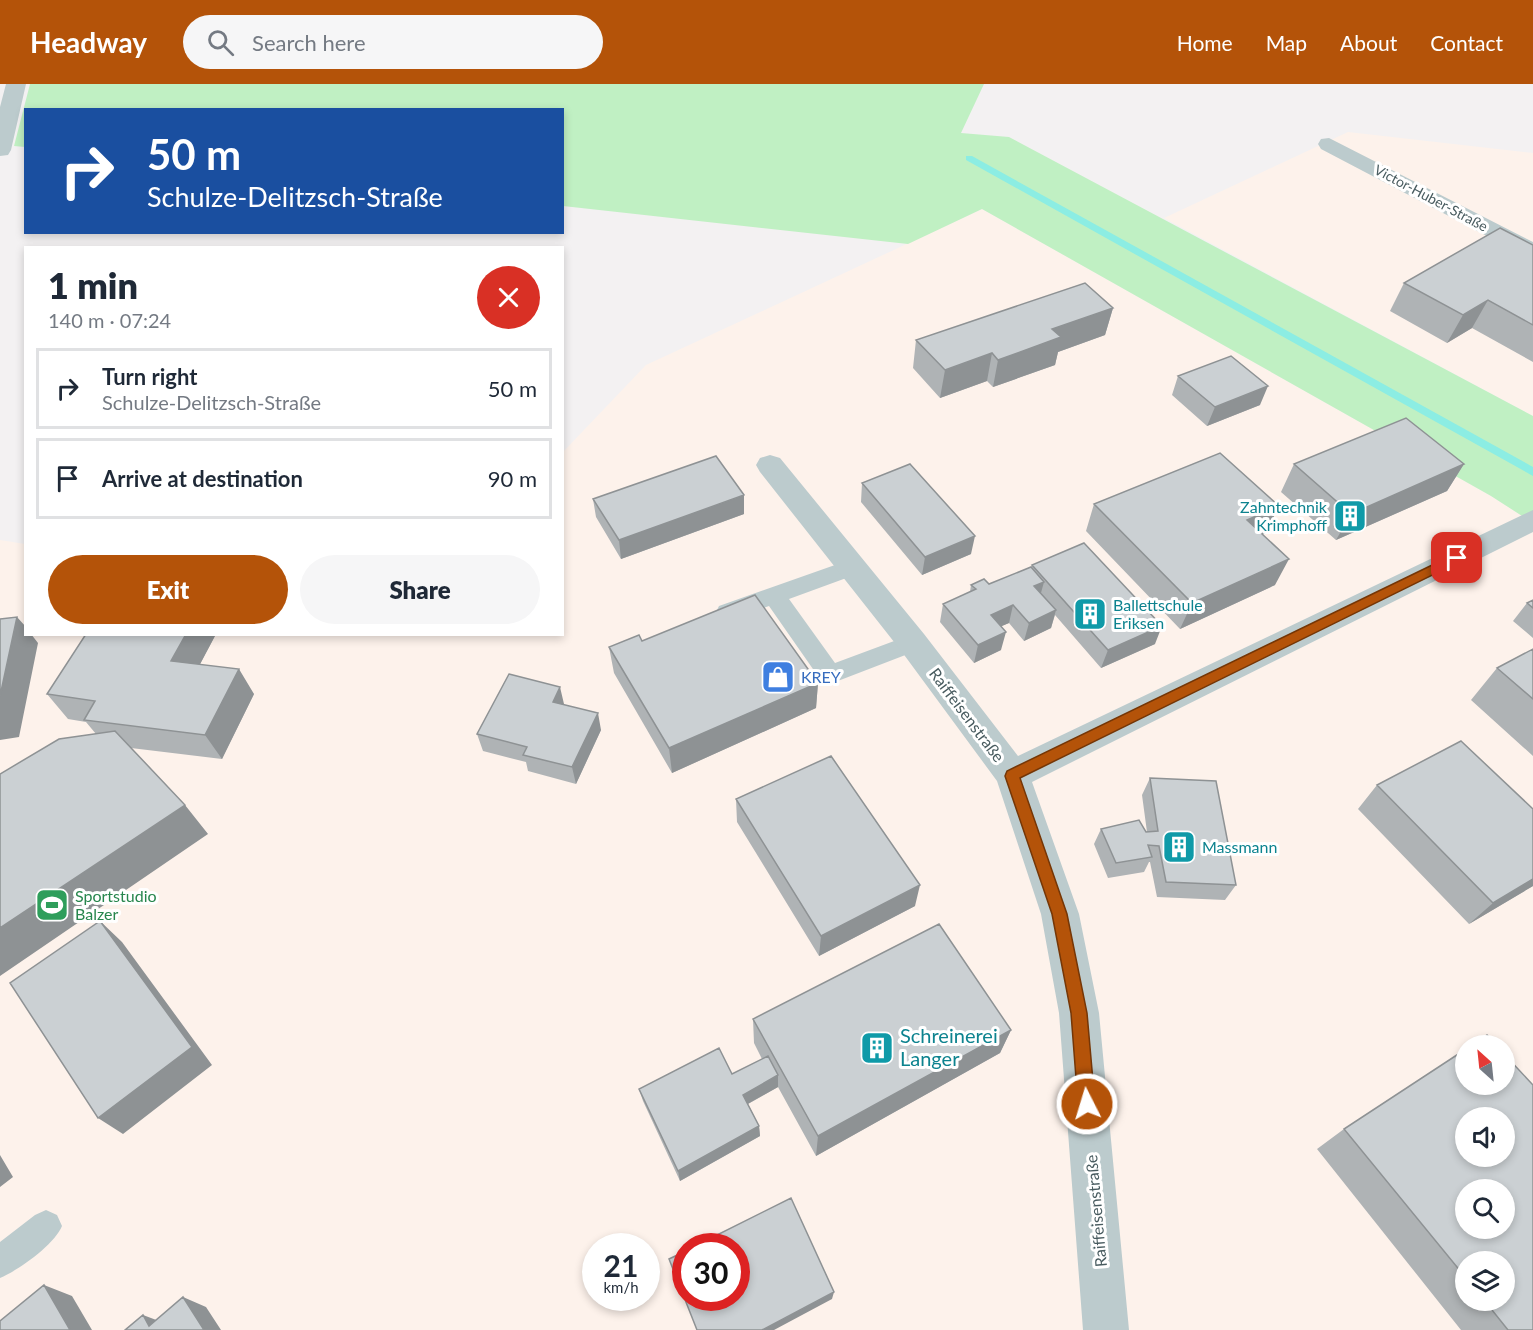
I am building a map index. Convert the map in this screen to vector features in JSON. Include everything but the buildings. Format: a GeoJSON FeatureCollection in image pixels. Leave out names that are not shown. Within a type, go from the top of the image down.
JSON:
{"type":"FeatureCollection","features":[{"type":"Feature","properties":{"kind":"street"},"geometry":{"type":"LineString","coordinates":[[0,150],[16,84]]}},
{"type":"Feature","properties":{"kind":"street","name":"Victor-Huber-Straße"},"geometry":{"type":"LineString","coordinates":[[1329,144],[1533,251]]}},
{"type":"Feature","properties":{"kind":"street","name":"Raiffeisenstraße"},"geometry":{"type":"LineString","coordinates":[[770,465],[913,643],[1012,776],[1060,914],[1079,1013],[1106,1330]]}},
{"type":"Feature","properties":{"kind":"street"},"geometry":{"type":"LineString","coordinates":[[1012,776],[1533,520]]}},
{"type":"Feature","properties":{"kind":"lane"},"geometry":{"type":"LineString","coordinates":[[708,619],[852,567]]}},
{"type":"Feature","properties":{"kind":"lane"},"geometry":{"type":"LineString","coordinates":[[774,595],[830,675],[913,643]]}},
{"type":"Feature","properties":{"kind":"lane"},"geometry":{"type":"LineString","coordinates":[[0,1262],[46,1226]]}},
{"type":"Feature","properties":{"kind":"shaded area"},"geometry":{"type":"Polygon","coordinates":[[[1348,132],[1533,153],[1533,416],[1164,218],[1348,132]]]}},
{"type":"Feature","properties":{"kind":"shaded area"},"geometry":{"type":"Polygon","coordinates":[[[982,209],[1491,496],[1533,523],[1533,1330],[0,1330],[0,540],[24,544],[24,636],[564,636],[564,451],[646,365],[982,209]]]}},
{"type":"Feature","properties":{"kind":"green space"},"geometry":{"type":"Polygon","coordinates":[[[30,84],[984,84],[961,133],[1009,137],[1533,416],[1533,523],[1491,496],[982,209],[908,244],[564,206],[564,108],[24,108],[24,147],[14,146],[30,84]]]}},
{"type":"Feature","properties":{"kind":"waterway"},"geometry":{"type":"LineString","coordinates":[[969,158],[1533,472]]}},
{"type":"Feature","properties":{"kind":"place","name":"Zahntechnik Krimphoff"},"geometry":{"type":"Point","coordinates":[1350,516]}},
{"type":"Feature","properties":{"kind":"place","name":"Ballettschule Eriksen"},"geometry":{"type":"Point","coordinates":[1090,614]}},
{"type":"Feature","properties":{"kind":"place","name":"KREY"},"geometry":{"type":"Point","coordinates":[778,677]}},
{"type":"Feature","properties":{"kind":"place","name":"Massmann"},"geometry":{"type":"Point","coordinates":[1179,847]}},
{"type":"Feature","properties":{"kind":"place","name":"Sportstudio Balzer"},"geometry":{"type":"Point","coordinates":[52,905]}},
{"type":"Feature","properties":{"kind":"place","name":"Schreinerei Langer"},"geometry":{"type":"Point","coordinates":[877,1048]}},
{"type":"Feature","properties":{"kind":"route"},"geometry":{"type":"LineString","coordinates":[[1087,1104],[1079,1013],[1060,914],[1012,776],[1457,558]]}}]}
